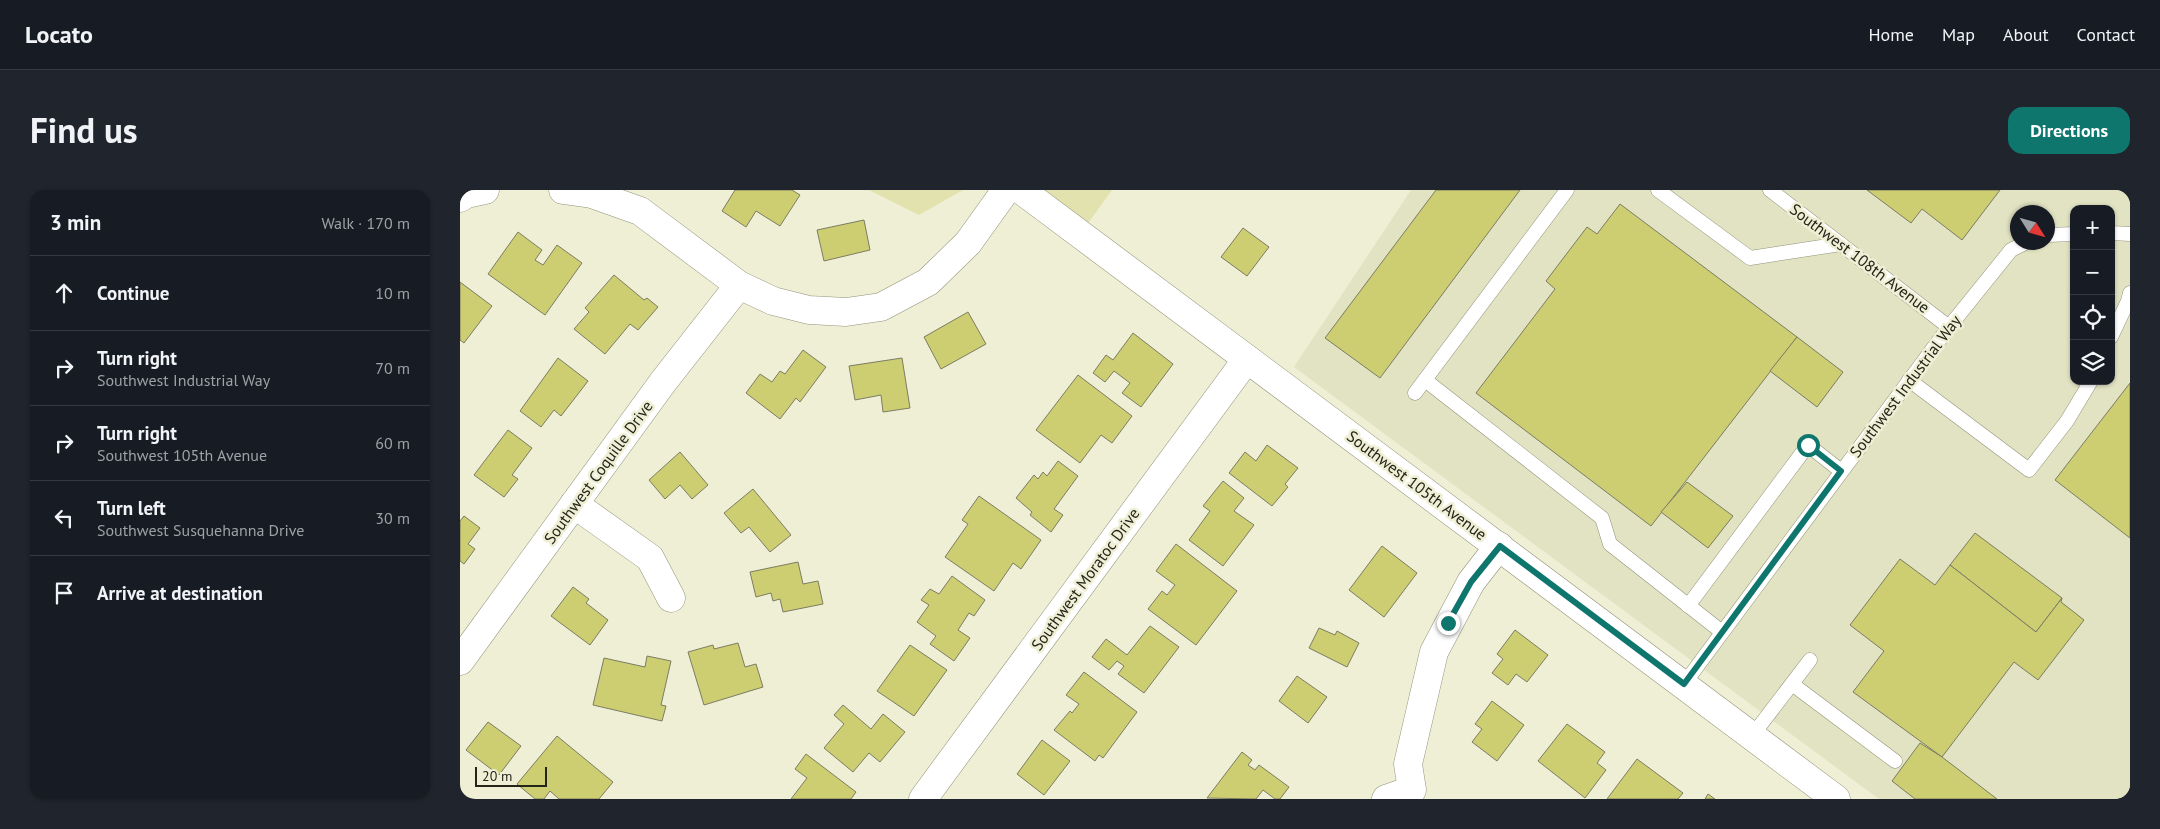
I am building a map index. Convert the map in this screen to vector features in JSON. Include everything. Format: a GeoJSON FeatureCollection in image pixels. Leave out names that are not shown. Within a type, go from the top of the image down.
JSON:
{"type":"FeatureCollection","features":[{"type":"Feature","properties":{"kind":"street"},"geometry":{"type":"LineString","coordinates":[[460,198],[466,194],[484,190]]}},
{"type":"Feature","properties":{"kind":"street"},"geometry":{"type":"LineString","coordinates":[[563,190],[592,194],[640,211],[739,285],[773,301],[809,310],[846,312],[881,307],[928,282],[968,244],[1006,190]]}},
{"type":"Feature","properties":{"kind":"street","name":"Southwest 105th Avenue"},"geometry":{"type":"LineString","coordinates":[[1022,190],[1836,799]]}},
{"type":"Feature","properties":{"kind":"street","name":"Southwest Coquille Drive"},"geometry":{"type":"LineString","coordinates":[[460,661],[663,382],[739,285]]}},
{"type":"Feature","properties":{"kind":"street","name":"Southwest Moratoc Drive"},"geometry":{"type":"LineString","coordinates":[[923,799],[1247,359]]}},
{"type":"Feature","properties":{"kind":"street"},"geometry":{"type":"LineString","coordinates":[[574,504],[650,558],[671,598]]}},
{"type":"Feature","properties":{"kind":"street"},"geometry":{"type":"LineString","coordinates":[[1386,799],[1418,794],[1408,764],[1434,652],[1471,582],[1500,546]]}},
{"type":"Feature","properties":{"kind":"lane"},"geometry":{"type":"LineString","coordinates":[[1415,393],[1567,190]]}},
{"type":"Feature","properties":{"kind":"lane"},"geometry":{"type":"LineString","coordinates":[[1658,190],[1750,258],[1841,244]]}},
{"type":"Feature","properties":{"kind":"lane","name":"Southwest 108th Avenue"},"geometry":{"type":"LineString","coordinates":[[1770,190],[1949,327]]}},
{"type":"Feature","properties":{"kind":"lane"},"geometry":{"type":"LineString","coordinates":[[2115,233],[2130,234]]}},
{"type":"Feature","properties":{"kind":"lane"},"geometry":{"type":"LineString","coordinates":[[2055,235],[2070,234]]}},
{"type":"Feature","properties":{"kind":"lane","name":"Southwest Industrial Way"},"geometry":{"type":"LineString","coordinates":[[1684,684],[1909,380],[2010,250]]}},
{"type":"Feature","properties":{"kind":"lane"},"geometry":{"type":"LineString","coordinates":[[2115,329],[2130,293]]}},
{"type":"Feature","properties":{"kind":"lane"},"geometry":{"type":"LineString","coordinates":[[1425,380],[1602,518],[1610,544],[1722,632]]}},
{"type":"Feature","properties":{"kind":"lane"},"geometry":{"type":"LineString","coordinates":[[1909,380],[2028,470],[2068,421],[2089,385]]}},
{"type":"Feature","properties":{"kind":"lane"},"geometry":{"type":"LineString","coordinates":[[1688,606],[1808,445],[1841,471]]}},
{"type":"Feature","properties":{"kind":"lane"},"geometry":{"type":"LineString","coordinates":[[1752,736],[1810,660]]}},
{"type":"Feature","properties":{"kind":"lane"},"geometry":{"type":"LineString","coordinates":[[1792,684],[1895,761]]}},
{"type":"Feature","properties":{"kind":"shaded area"},"geometry":{"type":"Polygon","coordinates":[[[869,190],[963,190],[919,215],[869,190]]]}},
{"type":"Feature","properties":{"kind":"shaded area"},"geometry":{"type":"Polygon","coordinates":[[[1040,190],[1112,190],[1083,230],[1040,190]]]}},
{"type":"Feature","properties":{"kind":"shaded area"},"geometry":{"type":"Polygon","coordinates":[[[1411,190],[2130,190],[2130,799],[1879,799],[1294,367],[1411,190]]]}},
{"type":"Feature","properties":{"kind":"building"},"geometry":{"type":"Polygon","coordinates":[[[735,190],[792,190],[800,195],[780,226],[756,211],[746,227],[722,211],[735,190]]]}},
{"type":"Feature","properties":{"kind":"building"},"geometry":{"type":"Polygon","coordinates":[[[1436,190],[1520,190],[1380,378],[1325,338],[1436,190]]]}},
{"type":"Feature","properties":{"kind":"building"},"geometry":{"type":"Polygon","coordinates":[[[1867,190],[2000,190],[1962,240],[1922,209],[1911,223],[1867,190]]]}},
{"type":"Feature","properties":{"kind":"building"},"geometry":{"type":"Polygon","coordinates":[[[1620,204],[1797,337],[1651,526],[1476,393],[1555,289],[1546,281],[1587,227],[1597,234],[1620,204]]]}},
{"type":"Feature","properties":{"kind":"building"},"geometry":{"type":"Polygon","coordinates":[[[864,220],[870,250],[824,261],[817,230],[864,220]]]}},
{"type":"Feature","properties":{"kind":"building"},"geometry":{"type":"Polygon","coordinates":[[[1243,228],[1269,247],[1247,276],[1221,257],[1243,228]]]}},
{"type":"Feature","properties":{"kind":"building"},"geometry":{"type":"Polygon","coordinates":[[[518,232],[542,250],[535,260],[543,265],[557,245],[582,263],[545,315],[488,274],[518,232]]]}},
{"type":"Feature","properties":{"kind":"building"},"geometry":{"type":"Polygon","coordinates":[[[614,275],[644,300],[647,298],[658,307],[638,330],[630,324],[605,354],[574,329],[589,312],[585,308],[614,275]]]}},
{"type":"Feature","properties":{"kind":"building"},"geometry":{"type":"Polygon","coordinates":[[[460,282],[492,306],[464,343],[460,340],[460,282]]]}},
{"type":"Feature","properties":{"kind":"building"},"geometry":{"type":"Polygon","coordinates":[[[968,312],[986,344],[941,369],[924,337],[968,312]]]}},
{"type":"Feature","properties":{"kind":"building"},"geometry":{"type":"Polygon","coordinates":[[[1133,333],[1173,364],[1141,407],[1122,393],[1130,383],[1114,371],[1105,382],[1093,373],[1106,355],[1113,360],[1133,333]]]}},
{"type":"Feature","properties":{"kind":"building"},"geometry":{"type":"Polygon","coordinates":[[[1797,337],[1843,372],[1817,407],[1770,371],[1797,337]]]}},
{"type":"Feature","properties":{"kind":"building"},"geometry":{"type":"Polygon","coordinates":[[[803,350],[826,367],[800,402],[796,398],[780,419],[746,393],[760,374],[772,382],[780,371],[785,374],[803,350]]]}},
{"type":"Feature","properties":{"kind":"building"},"geometry":{"type":"Polygon","coordinates":[[[558,358],[588,381],[561,416],[554,410],[541,427],[520,411],[558,358]]]}},
{"type":"Feature","properties":{"kind":"building"},"geometry":{"type":"Polygon","coordinates":[[[902,358],[910,408],[883,412],[881,395],[855,400],[849,366],[902,358]]]}},
{"type":"Feature","properties":{"kind":"building"},"geometry":{"type":"Polygon","coordinates":[[[1078,375],[1132,416],[1112,443],[1101,435],[1080,463],[1036,430],[1078,375]]]}},
{"type":"Feature","properties":{"kind":"building"},"geometry":{"type":"Polygon","coordinates":[[[2130,383],[2130,538],[2055,480],[2130,383]]]}},
{"type":"Feature","properties":{"kind":"building"},"geometry":{"type":"Polygon","coordinates":[[[508,430],[532,448],[512,475],[518,479],[504,497],[474,475],[508,430]]]}},
{"type":"Feature","properties":{"kind":"building"},"geometry":{"type":"Polygon","coordinates":[[[1267,445],[1298,468],[1285,484],[1288,487],[1272,506],[1229,473],[1245,452],[1256,461],[1267,445]]]}},
{"type":"Feature","properties":{"kind":"building"},"geometry":{"type":"Polygon","coordinates":[[[680,452],[708,485],[692,499],[680,485],[665,499],[649,480],[680,452]]]}},
{"type":"Feature","properties":{"kind":"building"},"geometry":{"type":"Polygon","coordinates":[[[1058,461],[1078,476],[1054,509],[1063,515],[1051,532],[1030,515],[1032,512],[1016,498],[1034,475],[1038,479],[1043,472],[1047,476],[1058,461]]]}},
{"type":"Feature","properties":{"kind":"building"},"geometry":{"type":"Polygon","coordinates":[[[1223,481],[1244,498],[1234,511],[1254,525],[1223,566],[1189,540],[1210,511],[1203,506],[1223,481]]]}},
{"type":"Feature","properties":{"kind":"building"},"geometry":{"type":"Polygon","coordinates":[[[1687,482],[1733,516],[1708,548],[1661,512],[1687,482]]]}},
{"type":"Feature","properties":{"kind":"building"},"geometry":{"type":"Polygon","coordinates":[[[753,489],[791,535],[770,552],[749,527],[741,533],[724,513],[753,489]]]}},
{"type":"Feature","properties":{"kind":"building"},"geometry":{"type":"Polygon","coordinates":[[[979,496],[1041,540],[1021,569],[1013,563],[994,591],[945,557],[968,524],[962,520],[979,496]]]}},
{"type":"Feature","properties":{"kind":"building"},"geometry":{"type":"Polygon","coordinates":[[[464,516],[480,528],[468,544],[475,549],[464,564],[460,561],[460,521],[464,516]]]}},
{"type":"Feature","properties":{"kind":"building"},"geometry":{"type":"Polygon","coordinates":[[[1975,533],[2062,598],[2036,632],[1950,565],[1975,533]]]}},
{"type":"Feature","properties":{"kind":"building"},"geometry":{"type":"Polygon","coordinates":[[[1176,544],[1237,591],[1196,645],[1148,609],[1162,591],[1167,595],[1175,585],[1156,571],[1176,544]]]}},
{"type":"Feature","properties":{"kind":"building"},"geometry":{"type":"Polygon","coordinates":[[[1382,546],[1417,573],[1384,617],[1349,590],[1382,546]]]}},
{"type":"Feature","properties":{"kind":"building"},"geometry":{"type":"Polygon","coordinates":[[[1900,559],[1935,585],[1950,565],[2036,632],[2062,598],[2061,602],[2084,620],[2038,680],[2014,662],[1942,757],[1853,692],[1884,651],[1850,625],[1900,559]]]}},
{"type":"Feature","properties":{"kind":"building"},"geometry":{"type":"Polygon","coordinates":[[[798,562],[803,584],[818,581],[823,604],[783,612],[780,599],[773,601],[771,593],[756,597],[750,572],[798,562]]]}},
{"type":"Feature","properties":{"kind":"building"},"geometry":{"type":"Polygon","coordinates":[[[952,576],[985,600],[974,616],[969,613],[958,630],[970,638],[954,661],[930,644],[936,636],[917,622],[929,605],[921,600],[930,589],[939,594],[952,576]]]}},
{"type":"Feature","properties":{"kind":"building"},"geometry":{"type":"Polygon","coordinates":[[[573,587],[589,599],[586,603],[608,620],[590,645],[551,616],[573,587]]]}},
{"type":"Feature","properties":{"kind":"building"},"geometry":{"type":"Polygon","coordinates":[[[1150,626],[1179,647],[1144,693],[1118,674],[1124,666],[1117,661],[1109,670],[1092,657],[1106,639],[1127,655],[1150,626]]]}},
{"type":"Feature","properties":{"kind":"building"},"geometry":{"type":"Polygon","coordinates":[[[1319,628],[1335,635],[1337,631],[1359,643],[1347,667],[1309,648],[1319,628]]]}},
{"type":"Feature","properties":{"kind":"building"},"geometry":{"type":"Polygon","coordinates":[[[1515,630],[1548,655],[1527,682],[1516,674],[1508,685],[1492,673],[1503,659],[1497,654],[1515,630]]]}},
{"type":"Feature","properties":{"kind":"building"},"geometry":{"type":"Polygon","coordinates":[[[738,643],[745,667],[756,664],[763,687],[704,705],[688,652],[713,645],[714,649],[738,643]]]}},
{"type":"Feature","properties":{"kind":"building"},"geometry":{"type":"Polygon","coordinates":[[[910,645],[947,670],[914,716],[877,691],[910,645]]]}},
{"type":"Feature","properties":{"kind":"building"},"geometry":{"type":"Polygon","coordinates":[[[647,656],[671,661],[661,705],[666,706],[662,721],[593,705],[604,658],[645,667],[647,656]]]}},
{"type":"Feature","properties":{"kind":"building"},"geometry":{"type":"Polygon","coordinates":[[[1084,672],[1137,712],[1103,758],[1099,755],[1095,761],[1054,730],[1070,711],[1072,713],[1079,704],[1066,695],[1084,672]]]}},
{"type":"Feature","properties":{"kind":"building"},"geometry":{"type":"Polygon","coordinates":[[[1297,676],[1327,697],[1308,723],[1279,701],[1297,676]]]}},
{"type":"Feature","properties":{"kind":"building"},"geometry":{"type":"Polygon","coordinates":[[[1492,701],[1524,725],[1497,761],[1472,742],[1482,729],[1475,724],[1492,701]]]}},
{"type":"Feature","properties":{"kind":"building"},"geometry":{"type":"Polygon","coordinates":[[[843,705],[871,729],[883,714],[905,732],[880,762],[869,753],[853,772],[824,748],[844,724],[834,715],[843,705]]]}},
{"type":"Feature","properties":{"kind":"building"},"geometry":{"type":"Polygon","coordinates":[[[488,722],[521,746],[499,775],[466,750],[488,722]]]}},
{"type":"Feature","properties":{"kind":"building"},"geometry":{"type":"Polygon","coordinates":[[[1567,724],[1605,752],[1597,763],[1606,770],[1585,798],[1538,761],[1567,724]]]}},
{"type":"Feature","properties":{"kind":"building"},"geometry":{"type":"Polygon","coordinates":[[[557,736],[613,782],[599,799],[559,799],[550,791],[544,799],[535,799],[517,784],[557,736]]]}},
{"type":"Feature","properties":{"kind":"building"},"geometry":{"type":"Polygon","coordinates":[[[1042,740],[1070,761],[1044,795],[1017,774],[1042,740]]]}},
{"type":"Feature","properties":{"kind":"building"},"geometry":{"type":"Polygon","coordinates":[[[1920,743],[1942,757],[1997,799],[1915,799],[1892,781],[1920,743]]]}},
{"type":"Feature","properties":{"kind":"building"},"geometry":{"type":"Polygon","coordinates":[[[1242,752],[1252,760],[1248,765],[1255,770],[1259,765],[1289,787],[1280,799],[1275,799],[1263,790],[1256,799],[1207,798],[1242,752]]]}},
{"type":"Feature","properties":{"kind":"building"},"geometry":{"type":"Polygon","coordinates":[[[806,754],[856,792],[851,799],[791,799],[807,778],[795,769],[806,754]]]}},
{"type":"Feature","properties":{"kind":"building"},"geometry":{"type":"Polygon","coordinates":[[[1637,759],[1683,793],[1678,799],[1607,799],[1637,759]]]}},
{"type":"Feature","properties":{"kind":"building"},"geometry":{"type":"Polygon","coordinates":[[[1708,794],[1715,799],[1705,799],[1708,794]]]}},
{"type":"Feature","properties":{"kind":"route"},"geometry":{"type":"LineString","coordinates":[[1448,623],[1471,582],[1500,546],[1684,684],[1841,471],[1808,445]]}}]}
